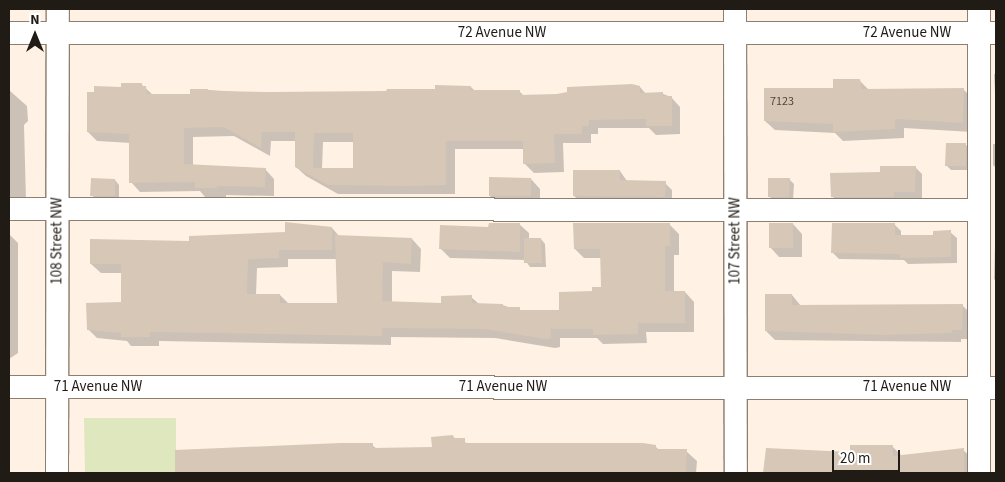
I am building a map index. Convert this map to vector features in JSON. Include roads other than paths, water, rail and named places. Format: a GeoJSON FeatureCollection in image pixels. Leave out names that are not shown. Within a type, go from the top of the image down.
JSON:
{"type":"FeatureCollection","features":[{"type":"Feature","properties":{"kind":"street","name":"108 Street NW"},"geometry":{"type":"LineString","coordinates":[[57,473],[58,9]]}},
{"type":"Feature","properties":{"kind":"street","name":"107 Street NW"},"geometry":{"type":"LineString","coordinates":[[735,9],[736,473]]}},
{"type":"Feature","properties":{"kind":"street"},"geometry":{"type":"LineString","coordinates":[[979,9],[988,33],[979,210],[988,388],[980,473]]}},
{"type":"Feature","properties":{"kind":"street","name":"72 Avenue NW"},"geometry":{"type":"LineString","coordinates":[[9,33],[988,33]]}},
{"type":"Feature","properties":{"kind":"street"},"geometry":{"type":"LineString","coordinates":[[9,209],[979,210]]}},
{"type":"Feature","properties":{"kind":"street","name":"71 Avenue NW"},"geometry":{"type":"LineString","coordinates":[[9,387],[736,386],[988,388]]}}]}
